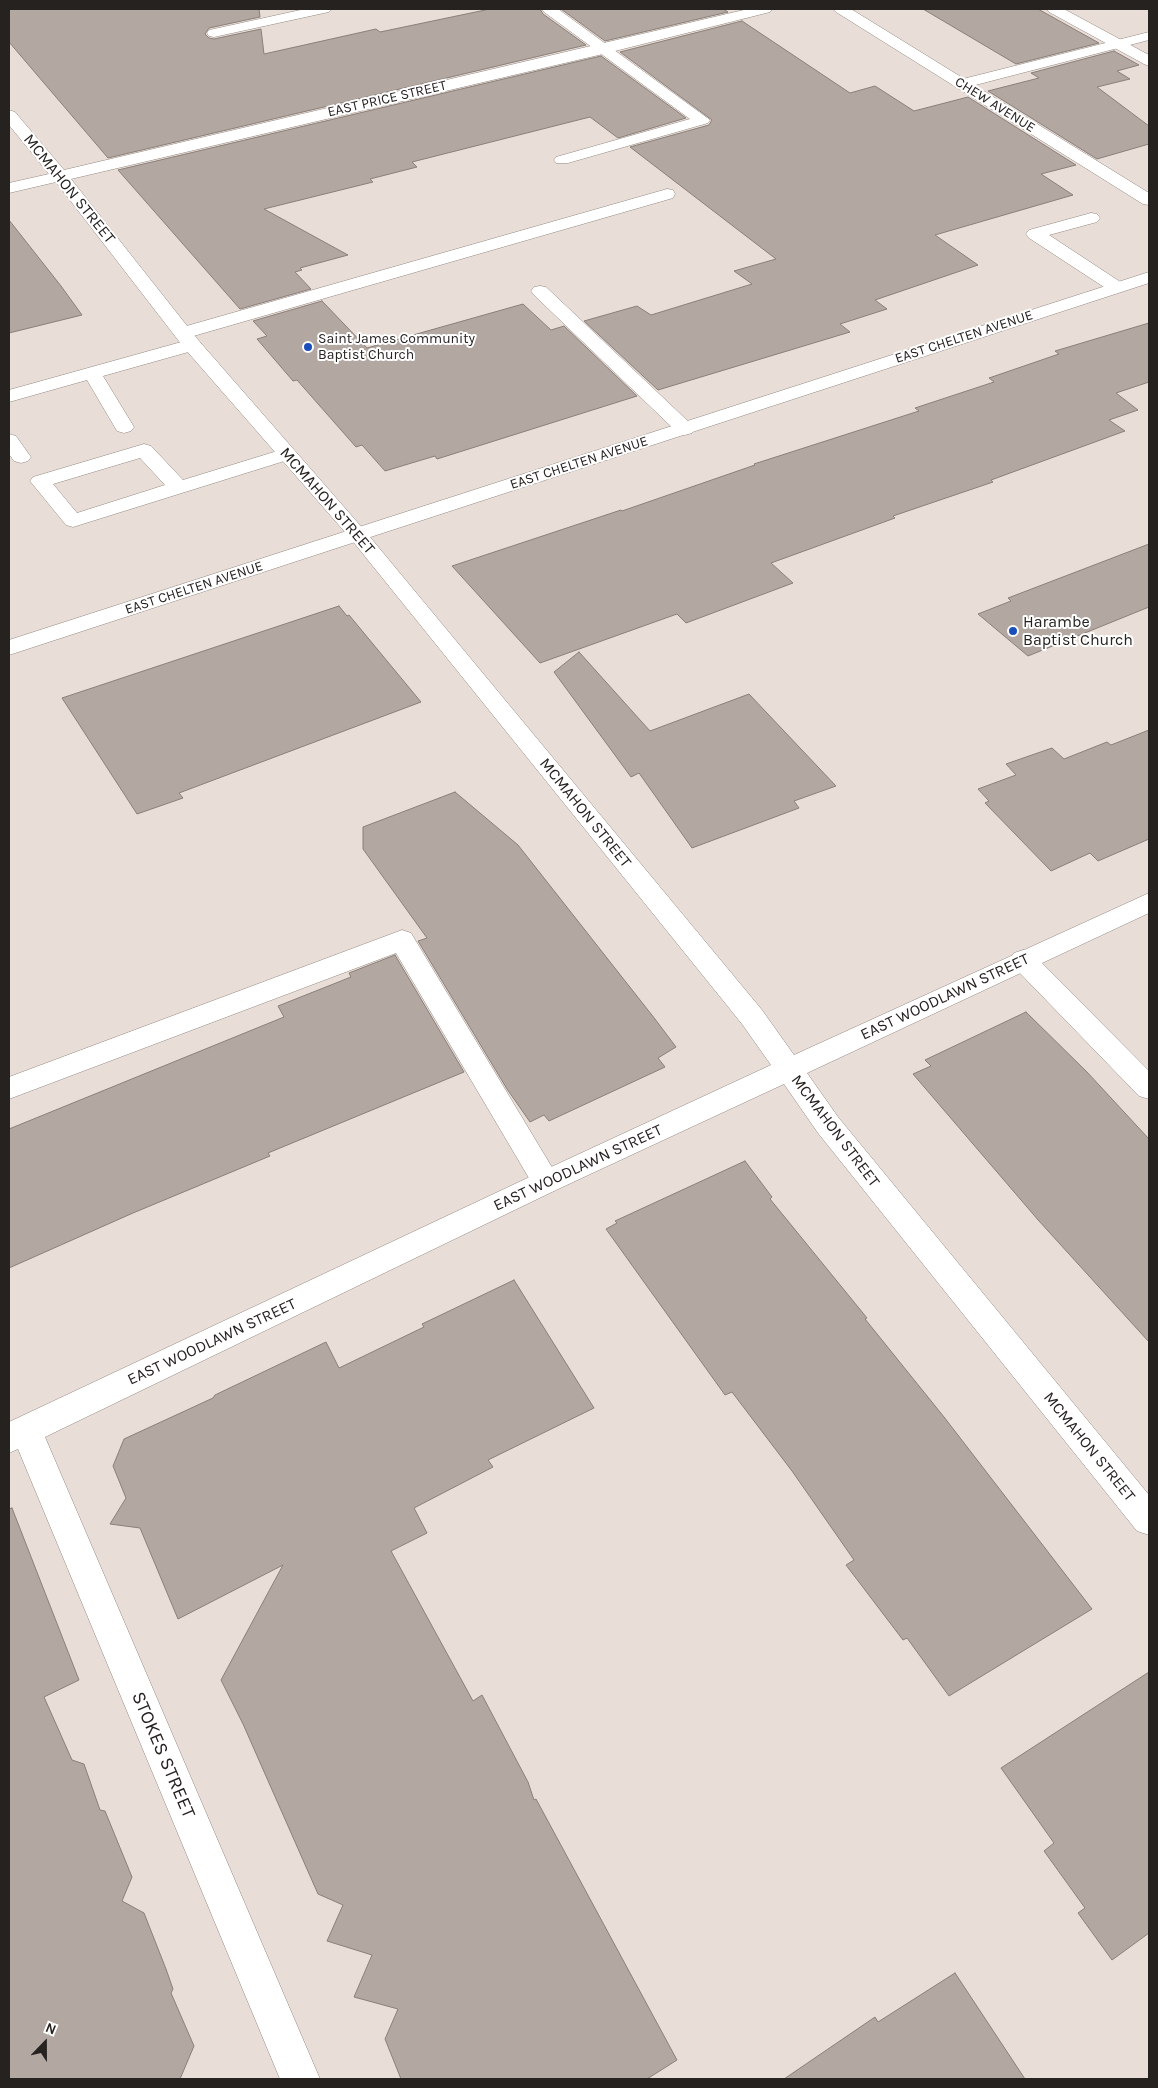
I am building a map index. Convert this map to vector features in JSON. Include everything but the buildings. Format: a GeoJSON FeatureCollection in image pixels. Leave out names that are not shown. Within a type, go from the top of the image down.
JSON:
{"type":"FeatureCollection","features":[{"type":"Feature","properties":{"kind":"street"},"geometry":{"type":"LineString","coordinates":[[214,33],[324,9]]}},
{"type":"Feature","properties":{"kind":"street"},"geometry":{"type":"LineString","coordinates":[[549,9],[702,120],[562,160]]}},
{"type":"Feature","properties":{"kind":"street","name":"EAST PRICE STREET"},"geometry":{"type":"LineString","coordinates":[[9,188],[603,49],[764,9]]}},
{"type":"Feature","properties":{"kind":"street","name":"CHEW AVENUE"},"geometry":{"type":"LineString","coordinates":[[841,9],[1149,200]]}},
{"type":"Feature","properties":{"kind":"street"},"geometry":{"type":"LineString","coordinates":[[1054,9],[1149,61]]}},
{"type":"Feature","properties":{"kind":"street"},"geometry":{"type":"LineString","coordinates":[[960,84],[1149,36]]}},
{"type":"Feature","properties":{"kind":"street","name":"MCMAHON STREET"},"geometry":{"type":"LineString","coordinates":[[9,116],[60,176],[188,339],[358,535],[752,1017],[828,1125],[1149,1520]]}},
{"type":"Feature","properties":{"kind":"street"},"geometry":{"type":"LineString","coordinates":[[9,396],[92,373],[188,339],[667,194]]}},
{"type":"Feature","properties":{"kind":"street"},"geometry":{"type":"LineString","coordinates":[[1091,218],[1035,234],[1116,287]]}},
{"type":"Feature","properties":{"kind":"street","name":"EAST CHELTEN AVENUE"},"geometry":{"type":"LineString","coordinates":[[9,648],[1149,277]]}},
{"type":"Feature","properties":{"kind":"street"},"geometry":{"type":"LineString","coordinates":[[540,291],[685,429]]}},
{"type":"Feature","properties":{"kind":"street"},"geometry":{"type":"LineString","coordinates":[[92,373],[124,427]]}},
{"type":"Feature","properties":{"kind":"street"},"geometry":{"type":"LineString","coordinates":[[9,440],[21,457]]}},
{"type":"Feature","properties":{"kind":"street"},"geometry":{"type":"LineString","coordinates":[[179,488],[144,450],[40,481],[73,522],[287,454]]}},
{"type":"Feature","properties":{"kind":"street","name":"EAST WOODLAWN STREET"},"geometry":{"type":"LineString","coordinates":[[17,1434],[546,1182],[1149,902]]}},
{"type":"Feature","properties":{"kind":"street"},"geometry":{"type":"LineString","coordinates":[[9,1088],[402,940],[546,1182]]}},
{"type":"Feature","properties":{"kind":"street"},"geometry":{"type":"LineString","coordinates":[[1023,960],[1149,1088]]}},
{"type":"Feature","properties":{"kind":"street","name":"STOKES STREET"},"geometry":{"type":"LineString","coordinates":[[17,1434],[300,2079]]}},
{"type":"Feature","properties":{"kind":"place","name":"Saint James Community Baptist Church"},"geometry":{"type":"Point","coordinates":[308,347]}},
{"type":"Feature","properties":{"kind":"place","name":"Harambe Baptist Church"},"geometry":{"type":"Point","coordinates":[1013,631]}}]}
